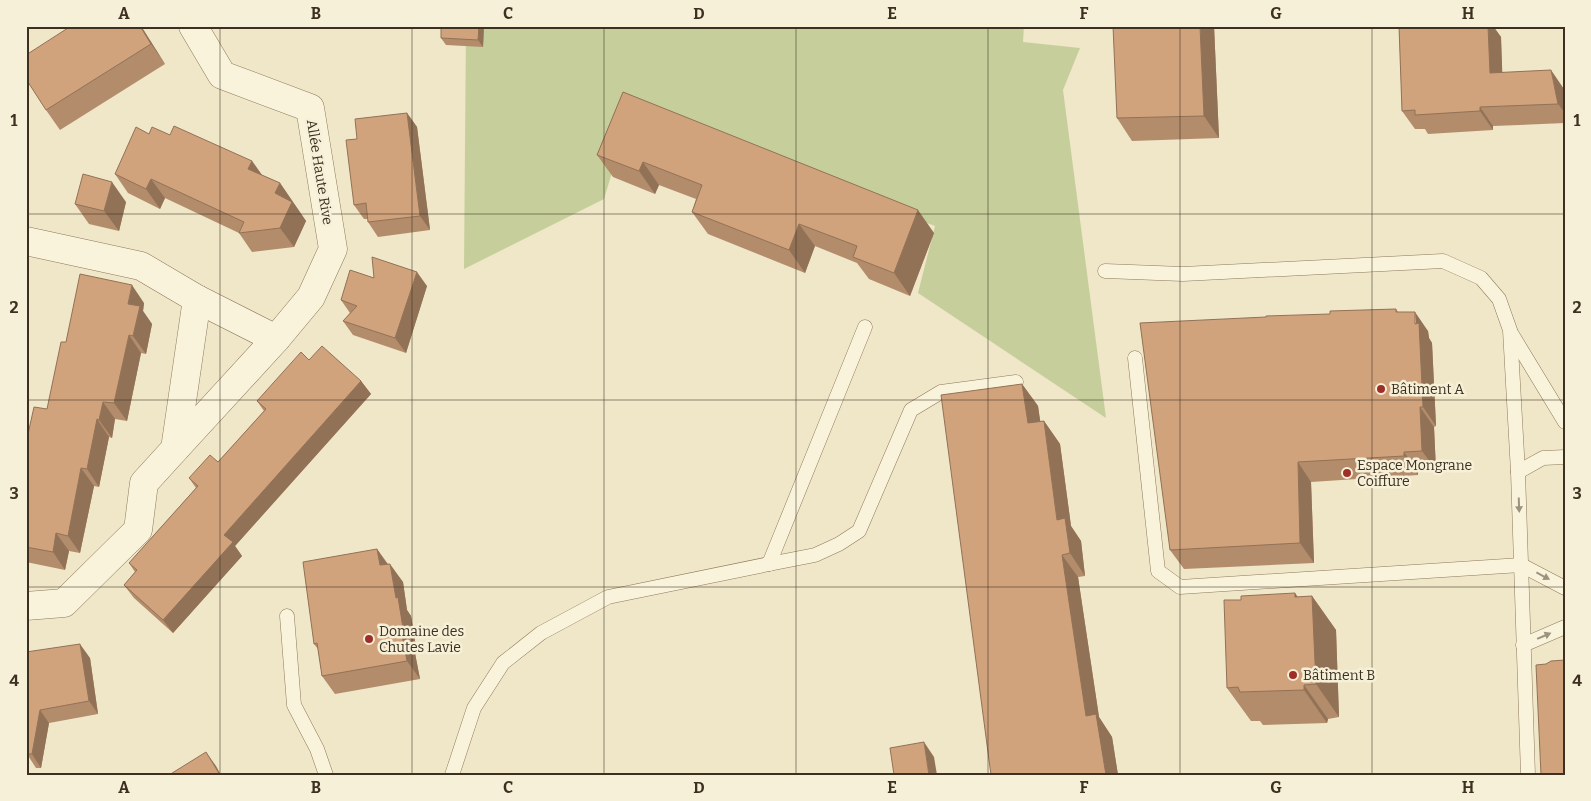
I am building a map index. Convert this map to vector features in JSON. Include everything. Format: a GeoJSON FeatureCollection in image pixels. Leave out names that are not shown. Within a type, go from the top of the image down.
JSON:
{"type":"FeatureCollection","features":[{"type":"Feature","properties":{"kind":"street","name":"Allée Haute Rive"},"geometry":{"type":"LineString","coordinates":[[26,606],[64,603],[138,530],[144,483],[276,339],[311,297],[333,249],[310,108],[222,75],[193,26]]}},
{"type":"Feature","properties":{"kind":"street"},"geometry":{"type":"LineString","coordinates":[[26,240],[141,266],[197,299],[276,339]]}},
{"type":"Feature","properties":{"kind":"street"},"geometry":{"type":"LineString","coordinates":[[175,449],[197,299]]}},
{"type":"Feature","properties":{"kind":"lane"},"geometry":{"type":"LineString","coordinates":[[1105,270],[1183,274],[1442,261],[1481,278],[1499,299],[1510,330],[1565,422]]}},
{"type":"Feature","properties":{"kind":"lane"},"geometry":{"type":"LineString","coordinates":[[769,564],[865,327]]}},
{"type":"Feature","properties":{"kind":"lane"},"geometry":{"type":"LineString","coordinates":[[1510,330],[1518,472],[1528,775]]}},
{"type":"Feature","properties":{"kind":"lane"},"geometry":{"type":"LineString","coordinates":[[1135,358],[1158,571],[1180,587],[1521,565],[1565,588]]}},
{"type":"Feature","properties":{"kind":"lane"},"geometry":{"type":"LineString","coordinates":[[452,775],[474,708],[504,663],[541,633],[608,596],[815,554],[838,544],[859,531],[911,410],[941,392],[1016,382]]}},
{"type":"Feature","properties":{"kind":"lane"},"geometry":{"type":"LineString","coordinates":[[1518,472],[1543,458],[1565,457]]}},
{"type":"Feature","properties":{"kind":"lane"},"geometry":{"type":"LineString","coordinates":[[288,616],[294,705],[317,749],[326,775]]}},
{"type":"Feature","properties":{"kind":"lane"},"geometry":{"type":"LineString","coordinates":[[1523,645],[1565,627]]}},
{"type":"Feature","properties":{"kind":"lane"},"geometry":{"type":"LineString","coordinates":[[1525,687],[1541,686]]}},
{"type":"Feature","properties":{"kind":"green space"},"geometry":{"type":"Polygon","coordinates":[[[466,26],[1024,26],[1023,42],[1080,48],[1063,90],[1106,418],[918,293],[935,226],[631,110],[604,199],[464,269],[466,26]]]}},
{"type":"Feature","properties":{"kind":"building"},"geometry":{"type":"Polygon","coordinates":[[[71,26],[140,26],[151,44],[46,110],[26,79],[26,55],[71,26]]]}},
{"type":"Feature","properties":{"kind":"building"},"geometry":{"type":"Polygon","coordinates":[[[441,26],[479,26],[478,40],[441,38],[441,26]]]}},
{"type":"Feature","properties":{"kind":"building"},"geometry":{"type":"Polygon","coordinates":[[[1113,26],[1200,26],[1204,116],[1117,118],[1113,26]]]}},
{"type":"Feature","properties":{"kind":"building"},"geometry":{"type":"Polygon","coordinates":[[[1399,26],[1488,26],[1490,73],[1551,70],[1558,104],[1480,107],[1480,111],[1415,115],[1415,110],[1402,111],[1399,26]]]}},
{"type":"Feature","properties":{"kind":"building"},"geometry":{"type":"Polygon","coordinates":[[[623,92],[918,210],[894,273],[853,257],[857,246],[799,224],[789,250],[692,212],[702,185],[643,162],[639,171],[597,155],[623,92]]]}},
{"type":"Feature","properties":{"kind":"building"},"geometry":{"type":"Polygon","coordinates":[[[407,113],[420,216],[368,222],[366,203],[354,205],[346,140],[357,139],[355,119],[407,113]]]}},
{"type":"Feature","properties":{"kind":"building"},"geometry":{"type":"Polygon","coordinates":[[[174,126],[252,161],[248,169],[280,183],[275,193],[292,202],[280,228],[239,233],[244,222],[151,179],[146,189],[115,174],[136,127],[149,134],[152,127],[170,135],[174,126]]]}},
{"type":"Feature","properties":{"kind":"building"},"geometry":{"type":"Polygon","coordinates":[[[83,174],[112,182],[104,211],[75,204],[83,174]]]}},
{"type":"Feature","properties":{"kind":"building"},"geometry":{"type":"Polygon","coordinates":[[[372,257],[417,272],[395,338],[343,321],[357,306],[341,300],[350,270],[374,278],[372,257]]]}},
{"type":"Feature","properties":{"kind":"building"},"geometry":{"type":"Polygon","coordinates":[[[80,274],[132,285],[128,304],[140,306],[133,336],[129,335],[114,403],[103,402],[99,420],[97,419],[87,469],[81,468],[68,536],[56,533],[53,552],[26,547],[26,443],[34,407],[47,409],[61,342],[66,342],[80,274]]]}},
{"type":"Feature","properties":{"kind":"building"},"geometry":{"type":"Polygon","coordinates":[[[1396,309],[1396,312],[1415,312],[1415,324],[1419,323],[1423,407],[1420,407],[1422,451],[1404,452],[1404,456],[1298,462],[1300,543],[1170,550],[1140,323],[1330,314],[1330,311],[1396,309]]]}},
{"type":"Feature","properties":{"kind":"building"},"geometry":{"type":"Polygon","coordinates":[[[322,346],[361,381],[224,535],[233,542],[163,620],[124,585],[137,570],[129,563],[198,486],[189,478],[210,455],[218,462],[266,409],[257,401],[301,352],[309,360],[322,346]]]}},
{"type":"Feature","properties":{"kind":"building"},"geometry":{"type":"Polygon","coordinates":[[[1022,384],[1028,423],[1044,421],[1057,520],[1065,518],[1070,553],[1062,555],[1086,716],[1096,714],[1106,775],[991,775],[941,395],[1022,384]]]}},
{"type":"Feature","properties":{"kind":"building","name":"Domaine des Chutes Lavie"},"geometry":{"type":"Polygon","coordinates":[[[377,549],[380,565],[390,564],[396,598],[398,597],[403,628],[401,630],[407,661],[322,676],[317,643],[314,644],[303,562],[377,549]]]}},
{"type":"Feature","properties":{"kind":"building"},"geometry":{"type":"Polygon","coordinates":[[[1295,593],[1295,597],[1312,596],[1316,684],[1304,685],[1304,690],[1240,692],[1238,687],[1227,688],[1224,600],[1241,600],[1241,596],[1295,593]]]}},
{"type":"Feature","properties":{"kind":"building"},"geometry":{"type":"Polygon","coordinates":[[[80,644],[89,701],[40,710],[32,754],[27,754],[26,652],[80,644]]]}},
{"type":"Feature","properties":{"kind":"building"},"geometry":{"type":"Polygon","coordinates":[[[1565,660],[1565,775],[1541,775],[1536,665],[1565,660]]]}},
{"type":"Feature","properties":{"kind":"building"},"geometry":{"type":"Polygon","coordinates":[[[924,742],[929,775],[894,775],[890,748],[924,742]]]}},
{"type":"Feature","properties":{"kind":"building"},"geometry":{"type":"Polygon","coordinates":[[[206,752],[220,775],[169,775],[206,752]]]}},
{"type":"Feature","properties":{"kind":"place","name":"Bâtiment A"},"geometry":{"type":"Point","coordinates":[1381,389]}},
{"type":"Feature","properties":{"kind":"place","name":"Espace Mongrane Coiffure"},"geometry":{"type":"Point","coordinates":[1347,473]}},
{"type":"Feature","properties":{"kind":"place","name":"Domaine des Chutes Lavie"},"geometry":{"type":"Point","coordinates":[369,639]}},
{"type":"Feature","properties":{"kind":"place","name":"Bâtiment B"},"geometry":{"type":"Point","coordinates":[1293,675]}}]}
